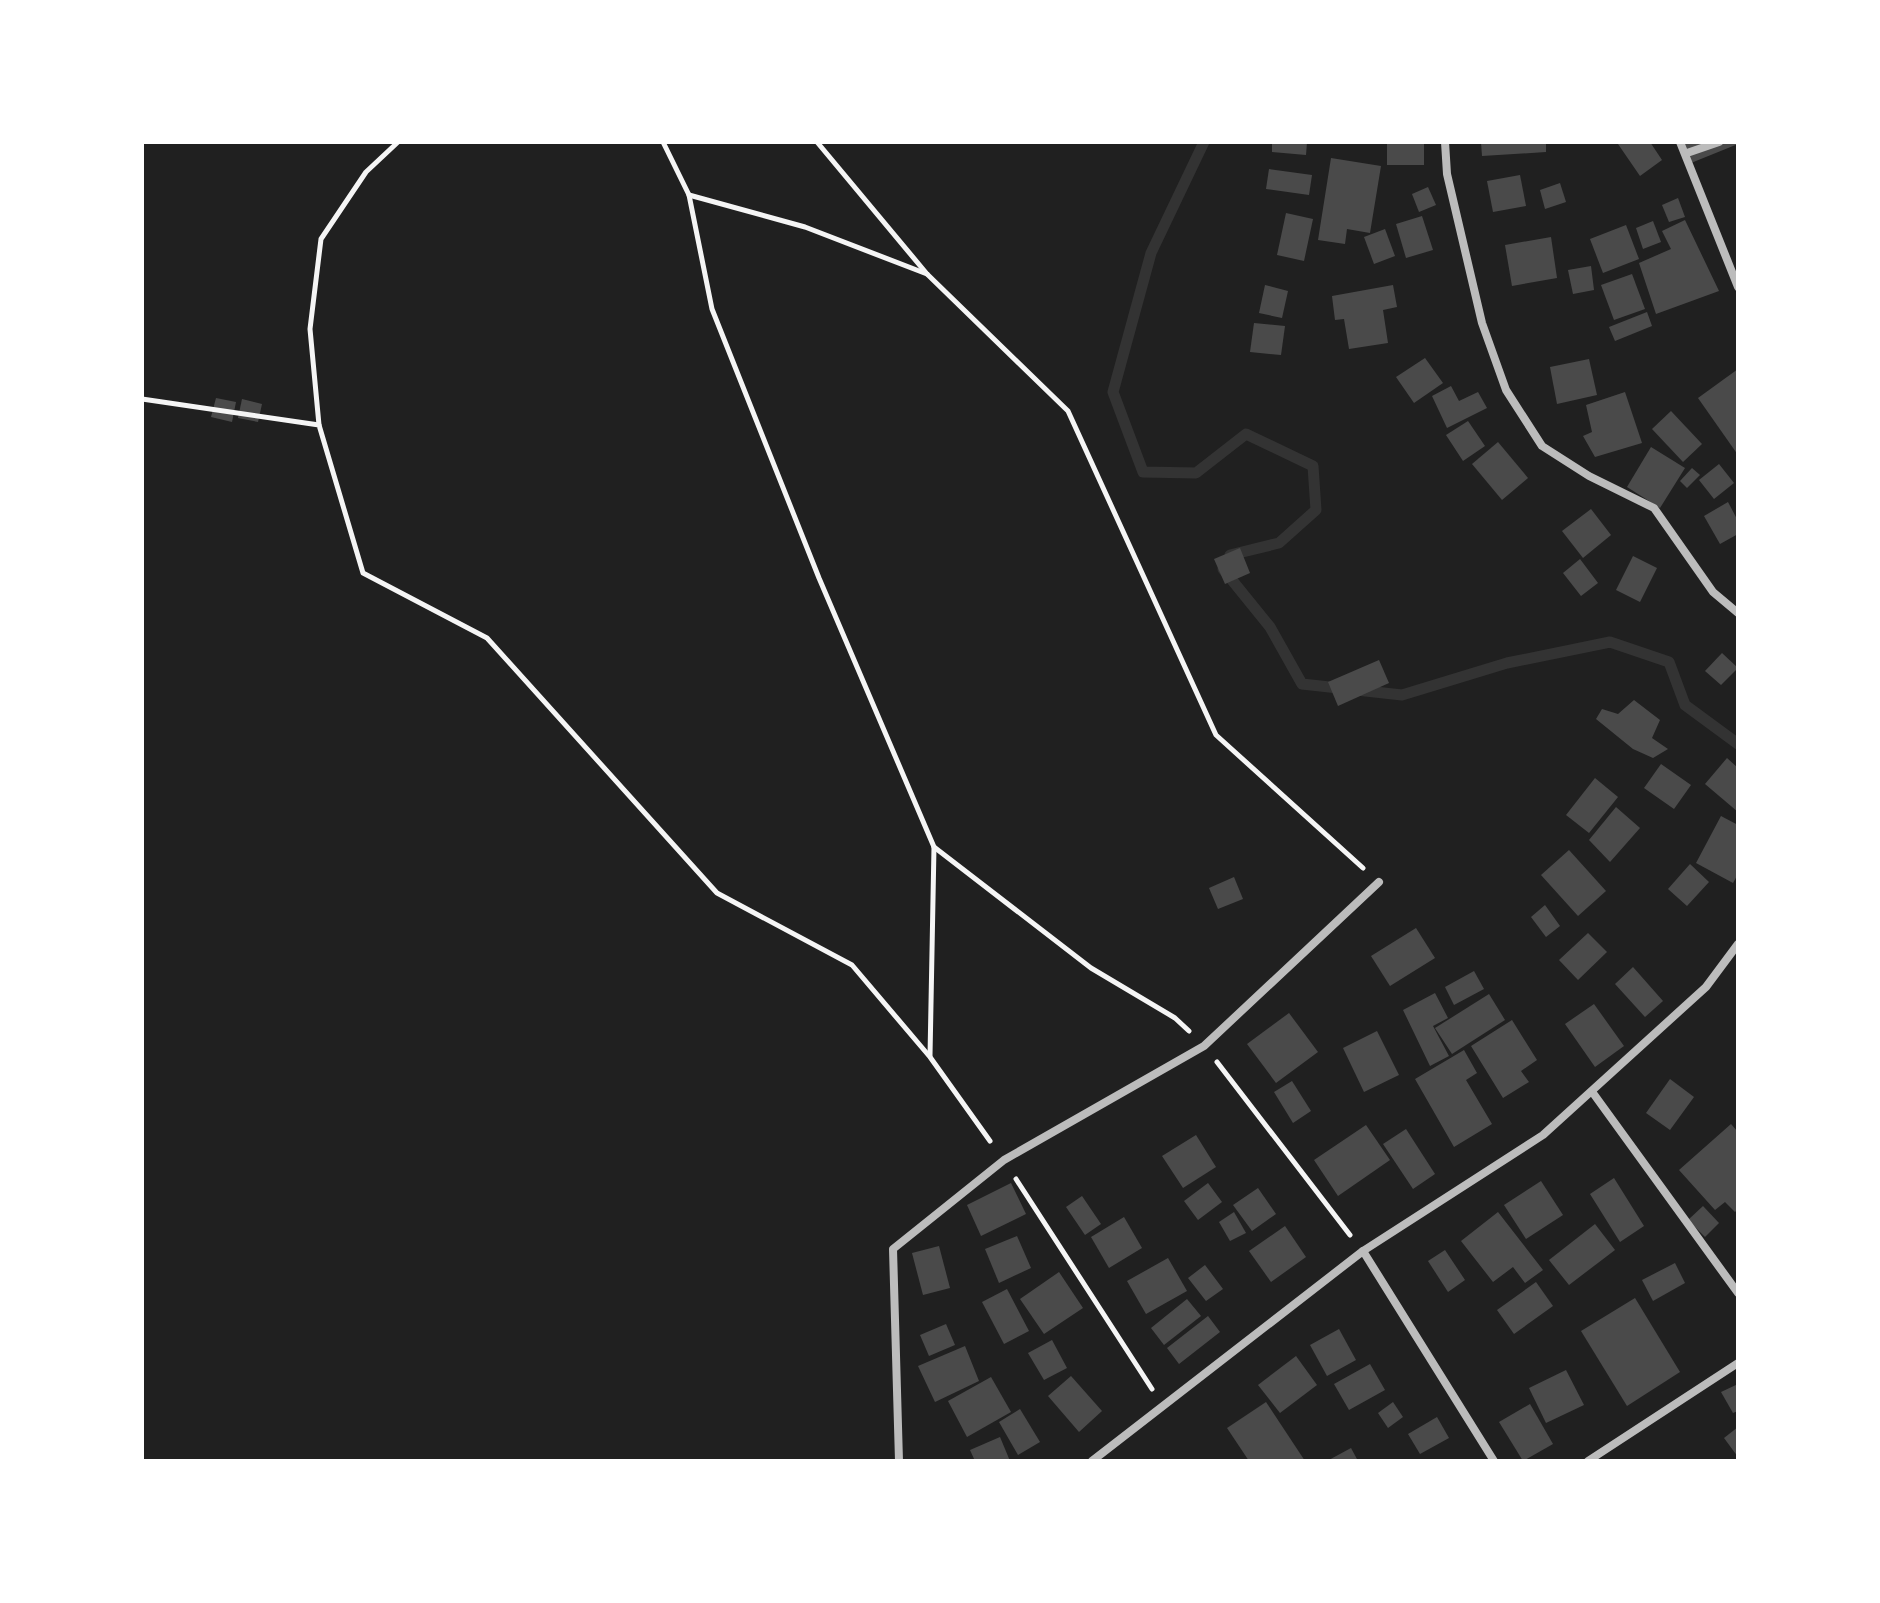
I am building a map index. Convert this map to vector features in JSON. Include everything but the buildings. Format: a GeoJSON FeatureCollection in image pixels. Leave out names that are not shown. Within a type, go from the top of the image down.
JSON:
{"type":"FeatureCollection","features":[{"type":"Feature","properties":{"kind":"street"},"geometry":{"type":"LineString","coordinates":[[1445,142],[1447,174],[1482,323],[1506,390],[1542,446],[1589,476],[1654,508],[1713,592],[1738,613]]}},
{"type":"Feature","properties":{"kind":"street"},"geometry":{"type":"LineString","coordinates":[[1680,142],[1687,153],[1738,287]]}},
{"type":"Feature","properties":{"kind":"street"},"geometry":{"type":"LineString","coordinates":[[1687,153],[1719,142]]}},
{"type":"Feature","properties":{"kind":"street"},"geometry":{"type":"LineString","coordinates":[[899,1461],[893,1249],[1004,1160],[1204,1046],[1379,882]]}},
{"type":"Feature","properties":{"kind":"street"},"geometry":{"type":"LineString","coordinates":[[1092,1461],[1363,1251],[1543,1135],[1593,1093],[1706,987],[1738,944]]}},
{"type":"Feature","properties":{"kind":"street"},"geometry":{"type":"LineString","coordinates":[[1593,1093],[1738,1293]]}},
{"type":"Feature","properties":{"kind":"street"},"geometry":{"type":"LineString","coordinates":[[1363,1251],[1494,1461]]}},
{"type":"Feature","properties":{"kind":"street"},"geometry":{"type":"LineString","coordinates":[[1588,1461],[1738,1363]]}},
{"type":"Feature","properties":{"kind":"path"},"geometry":{"type":"LineString","coordinates":[[398,142],[366,172],[321,239],[310,329],[319,425],[363,573],[487,638],[717,893],[852,965],[930,1057],[1004,1160],[1163,1406]]}},
{"type":"Feature","properties":{"kind":"path"},"geometry":{"type":"LineString","coordinates":[[663,142],[689,195],[712,309],[819,578],[934,847],[930,1057]]}},
{"type":"Feature","properties":{"kind":"path"},"geometry":{"type":"LineString","coordinates":[[817,142],[927,274],[1068,411],[1216,735],[1379,882]]}},
{"type":"Feature","properties":{"kind":"path"},"geometry":{"type":"LineString","coordinates":[[689,195],[805,227],[927,274]]}},
{"type":"Feature","properties":{"kind":"path"},"geometry":{"type":"LineString","coordinates":[[142,399],[319,425]]}},
{"type":"Feature","properties":{"kind":"path"},"geometry":{"type":"LineString","coordinates":[[934,847],[1091,968],[1175,1018],[1204,1046],[1363,1251]]}},
{"type":"Feature","properties":{"kind":"shaded area"},"geometry":{"type":"Polygon","coordinates":[[[142,142],[1738,142],[1738,1461],[142,1461],[142,142]]]}},
{"type":"Feature","properties":{"kind":"waterway"},"geometry":{"type":"LineString","coordinates":[[1204,142],[1151,253],[1113,392],[1143,472],[1196,473],[1246,434],[1313,466],[1316,510],[1279,543],[1230,555]]}},
{"type":"Feature","properties":{"kind":"waterway"},"geometry":{"type":"LineString","coordinates":[[1223,569],[1270,627],[1302,684],[1402,695],[1507,663],[1610,642],[1669,662],[1685,705],[1738,744]]}}]}
